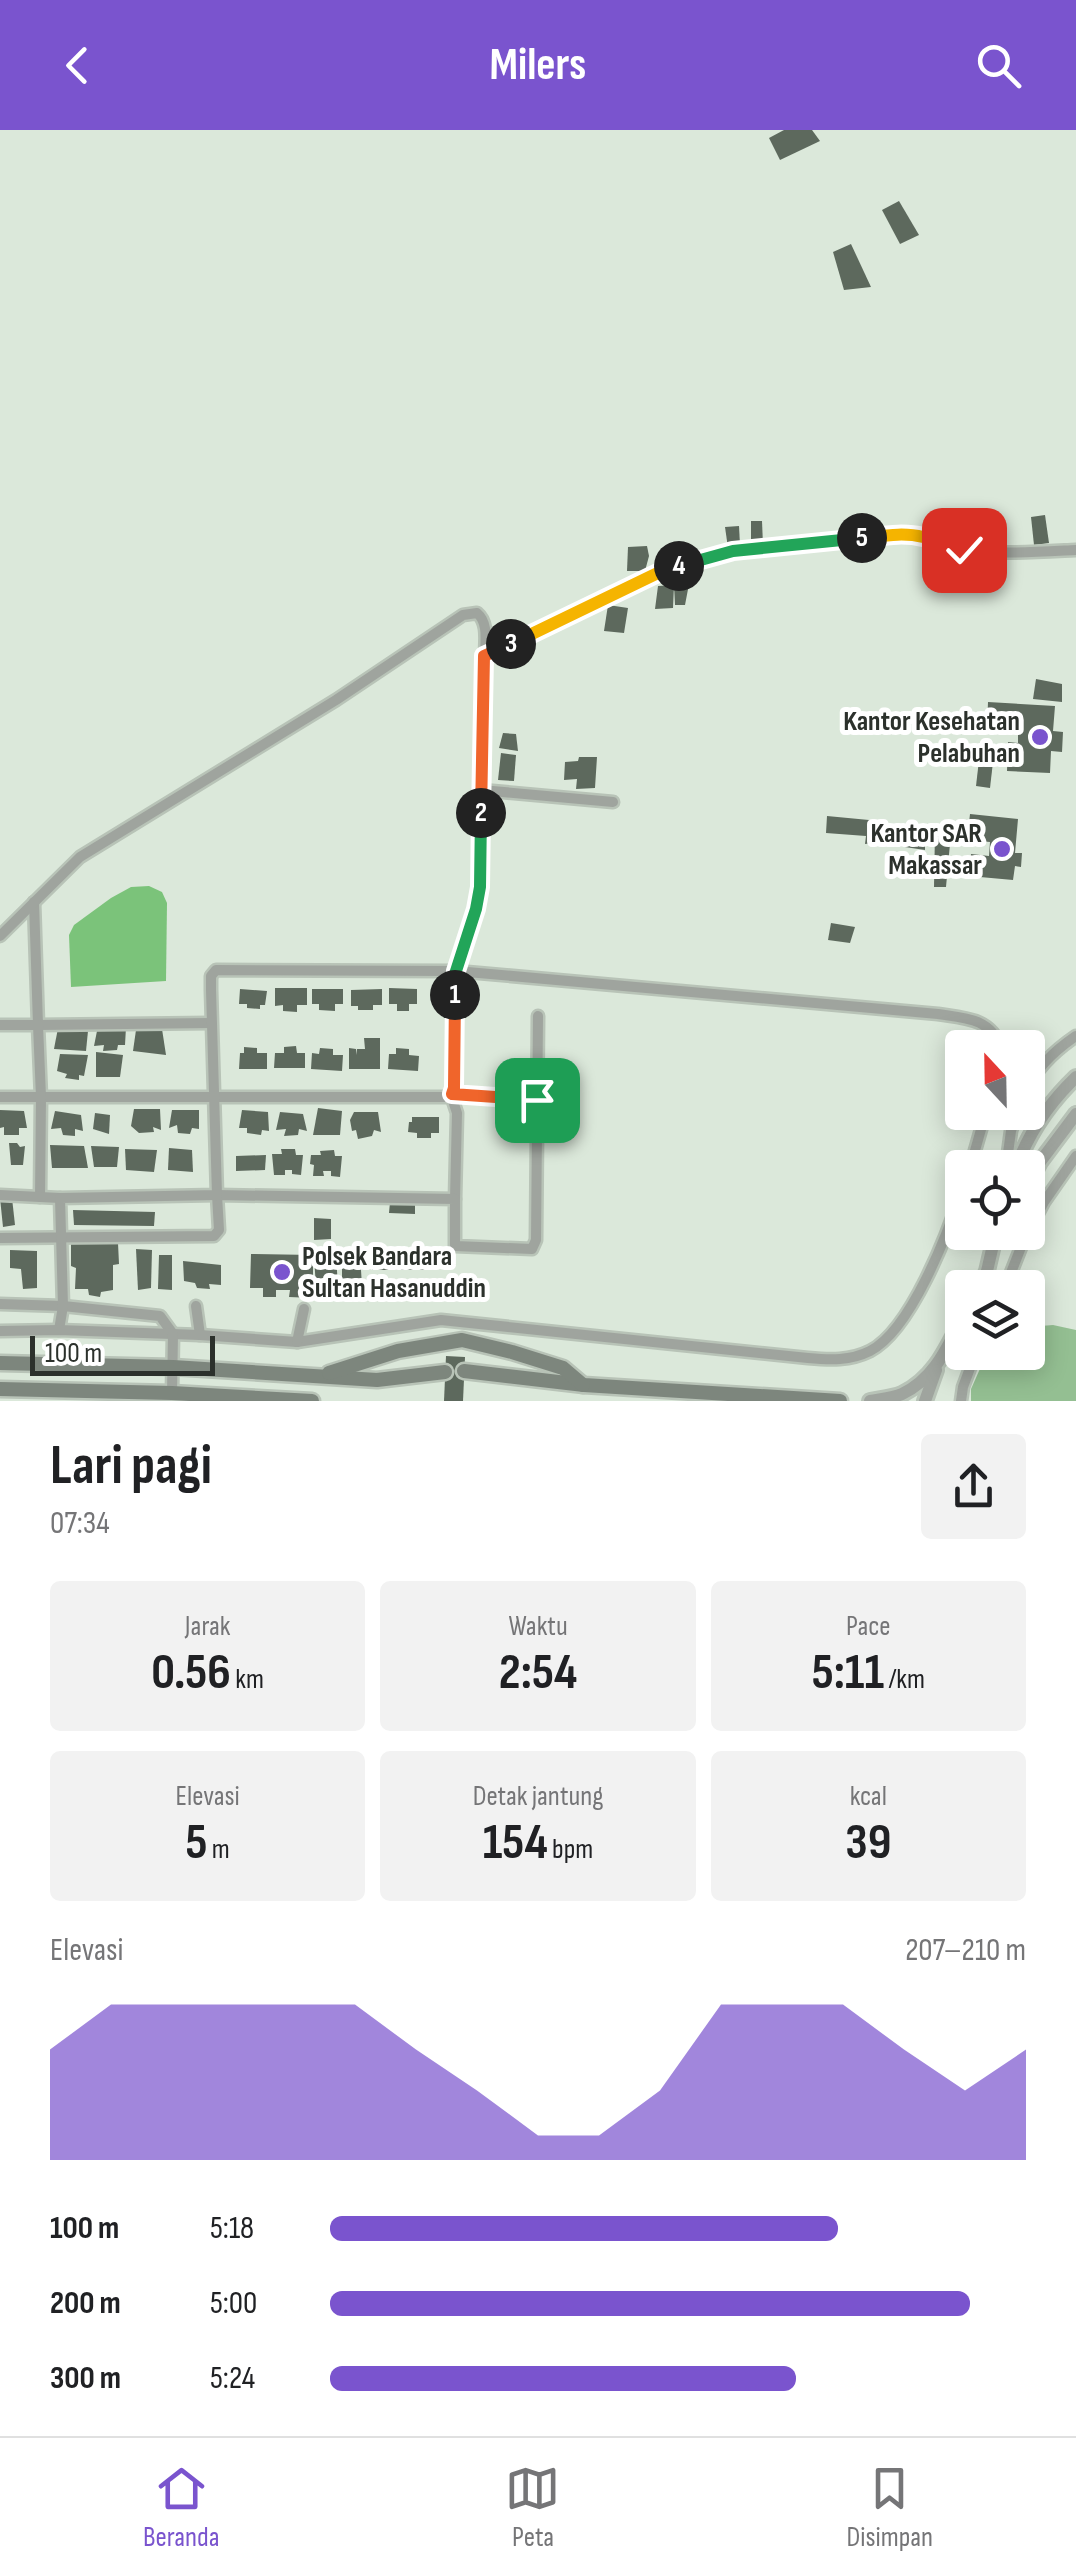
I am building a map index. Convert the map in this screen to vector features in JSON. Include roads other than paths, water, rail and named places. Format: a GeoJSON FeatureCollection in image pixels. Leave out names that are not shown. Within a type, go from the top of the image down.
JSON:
{"type":"FeatureCollection","features":[{"type":"Feature","properties":{"kind":"main road"},"geometry":{"type":"LineString","coordinates":[[318,1376],[398,1351],[462,1340],[551,1364],[570,1373],[584,1386]]}},
{"type":"Feature","properties":{"kind":"main road"},"geometry":{"type":"LineString","coordinates":[[0,1363],[173,1367],[377,1380],[445,1372]]}},
{"type":"Feature","properties":{"kind":"main road"},"geometry":{"type":"LineString","coordinates":[[464,1371],[711,1398],[840,1401]]}},
{"type":"Feature","properties":{"kind":"main road"},"geometry":{"type":"LineString","coordinates":[[0,1389],[172,1392],[312,1401]]}},
{"type":"Feature","properties":{"kind":"street"},"geometry":{"type":"LineString","coordinates":[[484,656],[664,570],[733,551],[910,534],[964,550],[1076,550]]}},
{"type":"Feature","properties":{"kind":"street"},"geometry":{"type":"LineString","coordinates":[[0,936],[80,858],[303,721],[463,616],[478,612],[485,622],[480,887],[456,971],[452,1094],[456,1106],[456,1246],[534,1248],[538,1016]]}},
{"type":"Feature","properties":{"kind":"street"},"geometry":{"type":"LineString","coordinates":[[482,790],[613,802]]}},
{"type":"Feature","properties":{"kind":"street"},"geometry":{"type":"LineString","coordinates":[[34,902],[41,1097],[40,1196]]}},
{"type":"Feature","properties":{"kind":"street"},"geometry":{"type":"LineString","coordinates":[[0,1238],[214,1236],[219,1230],[211,1023],[211,976],[216,970],[456,971],[972,1018],[991,1030]]}},
{"type":"Feature","properties":{"kind":"street"},"geometry":{"type":"LineString","coordinates":[[0,1025],[211,1023]]}},
{"type":"Feature","properties":{"kind":"street"},"geometry":{"type":"LineString","coordinates":[[1045,1063],[1076,1036]]}},
{"type":"Feature","properties":{"kind":"street"},"geometry":{"type":"LineString","coordinates":[[1022,1150],[1052,1100],[1076,1077]]}},
{"type":"Feature","properties":{"kind":"street"},"geometry":{"type":"LineString","coordinates":[[0,1096],[452,1094],[537,1100]]}},
{"type":"Feature","properties":{"kind":"street"},"geometry":{"type":"LineString","coordinates":[[1045,1155],[1076,1114]]}},
{"type":"Feature","properties":{"kind":"street"},"geometry":{"type":"LineString","coordinates":[[1045,1201],[1076,1156]]}},
{"type":"Feature","properties":{"kind":"street"},"geometry":{"type":"LineString","coordinates":[[0,1196],[217,1194],[455,1200]]}},
{"type":"Feature","properties":{"kind":"street"},"geometry":{"type":"LineString","coordinates":[[58,1330],[63,1306],[60,1198]]}},
{"type":"Feature","properties":{"kind":"street"},"geometry":{"type":"LineString","coordinates":[[0,1331],[200,1334],[298,1342],[441,1320],[834,1360],[853,1358],[882,1344],[896,1328],[932,1266],[945,1233]]}},
{"type":"Feature","properties":{"kind":"street"},"geometry":{"type":"LineString","coordinates":[[0,1304],[160,1316],[174,1334],[172,1392]]}},
{"type":"Feature","properties":{"kind":"street"},"geometry":{"type":"LineString","coordinates":[[196,1306],[200,1334]]}},
{"type":"Feature","properties":{"kind":"street"},"geometry":{"type":"LineString","coordinates":[[298,1342],[304,1309]]}},
{"type":"Feature","properties":{"kind":"street"},"geometry":{"type":"LineString","coordinates":[[926,1401],[945,1352]]}},
{"type":"Feature","properties":{"kind":"street"},"geometry":{"type":"LineString","coordinates":[[870,1401],[900,1395],[938,1366]]}},
{"type":"Feature","properties":{"kind":"street"},"geometry":{"type":"LineString","coordinates":[[961,1401],[969,1370]]}},
{"type":"Feature","properties":{"kind":"place","name":"Kantor Kesehatan Pelabuhan"},"geometry":{"type":"Point","coordinates":[1040,737]}},
{"type":"Feature","properties":{"kind":"place","name":"Kantor SAR Makassar"},"geometry":{"type":"Point","coordinates":[1002,849]}},
{"type":"Feature","properties":{"kind":"place","name":"Polsek Bandara Sultan Hasanuddin"},"geometry":{"type":"Point","coordinates":[282,1272]}}]}
